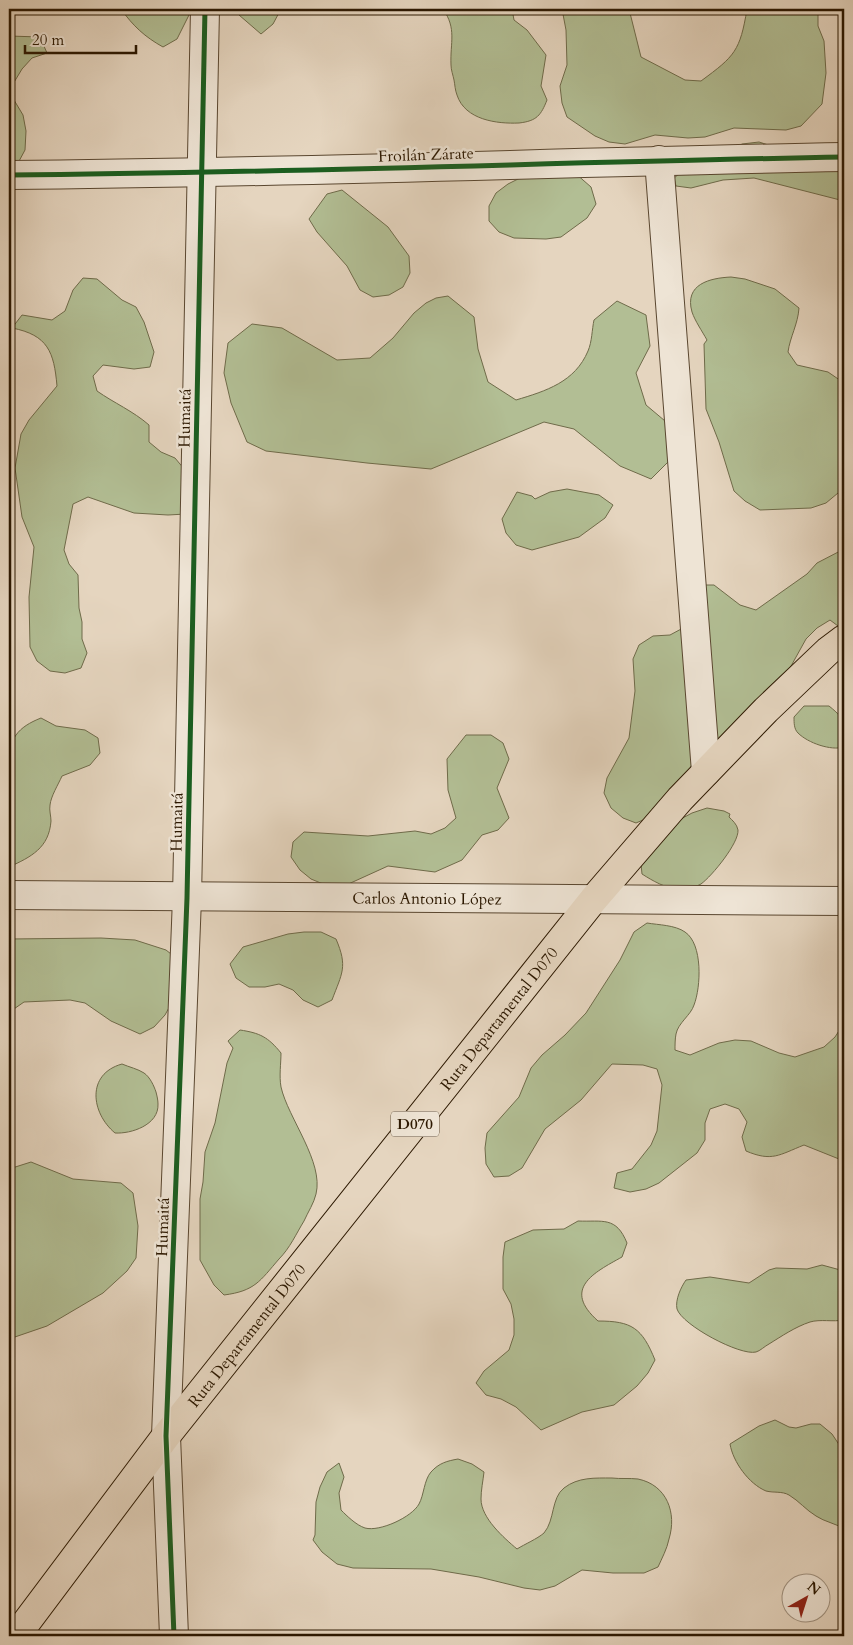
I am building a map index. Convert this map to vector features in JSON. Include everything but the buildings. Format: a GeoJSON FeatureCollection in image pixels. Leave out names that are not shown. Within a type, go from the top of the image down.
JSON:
{"type":"FeatureCollection","features":[{"type":"Feature","properties":{"kind":"main road","name":"Ruta Departamental D070"},"geometry":{"type":"LineString","coordinates":[[16,1636],[166,1436],[592,900],[706,772],[766,710],[828,651],[844,639]]}},
{"type":"Feature","properties":{"kind":"street","name":"Humaitá"},"geometry":{"type":"LineString","coordinates":[[174,1636],[166,1436],[187,898],[205,9]]}},
{"type":"Feature","properties":{"kind":"street","name":"Froilán Zárate"},"geometry":{"type":"LineString","coordinates":[[9,175],[201,173],[659,160],[844,157]]}},
{"type":"Feature","properties":{"kind":"street"},"geometry":{"type":"LineString","coordinates":[[659,160],[706,772]]}},
{"type":"Feature","properties":{"kind":"street","name":"Carlos Antonio López"},"geometry":{"type":"LineString","coordinates":[[9,895],[187,898],[844,901]]}},
{"type":"Feature","properties":{"kind":"green space"},"geometry":{"type":"Polygon","coordinates":[[[121,9],[192,9],[177,39],[163,47],[140,31],[121,9]]]}},
{"type":"Feature","properties":{"kind":"green space"},"geometry":{"type":"Polygon","coordinates":[[[239,9],[281,9],[273,24],[261,34],[239,15],[239,9]]]}},
{"type":"Feature","properties":{"kind":"green space"},"geometry":{"type":"Polygon","coordinates":[[[443,9],[512,9],[514,20],[527,30],[546,55],[541,86],[547,100],[538,116],[530,121],[501,123],[483,119],[467,110],[456,93],[451,69],[451,29],[443,9]]]}},
{"type":"Feature","properties":{"kind":"green space"},"geometry":{"type":"Polygon","coordinates":[[[562,9],[629,9],[641,57],[685,80],[701,81],[722,65],[734,51],[742,34],[747,9],[818,9],[818,26],[824,41],[826,73],[822,104],[801,126],[786,130],[734,128],[705,137],[688,138],[655,135],[625,144],[609,142],[595,136],[567,117],[562,103],[560,86],[567,65],[566,30],[562,9]]]}},
{"type":"Feature","properties":{"kind":"green space"},"geometry":{"type":"Polygon","coordinates":[[[9,36],[40,37],[47,53],[32,58],[22,69],[13,84],[14,100],[23,115],[26,131],[25,150],[18,163],[9,162],[9,36]]]}},
{"type":"Feature","properties":{"kind":"green space"},"geometry":{"type":"Polygon","coordinates":[[[759,142],[844,169],[844,201],[754,178],[723,180],[691,188],[676,186],[674,178],[685,169],[714,160],[742,144],[759,142]]]}},
{"type":"Feature","properties":{"kind":"green space"},"geometry":{"type":"Polygon","coordinates":[[[567,166],[591,187],[596,204],[587,218],[561,237],[546,239],[514,238],[499,232],[489,221],[489,206],[496,193],[508,184],[526,175],[567,166]]]}},
{"type":"Feature","properties":{"kind":"green space"},"geometry":{"type":"Polygon","coordinates":[[[342,190],[388,227],[409,256],[410,273],[403,287],[389,295],[373,297],[360,290],[347,266],[317,232],[309,219],[327,194],[342,190]]]}},
{"type":"Feature","properties":{"kind":"green space"},"geometry":{"type":"Polygon","coordinates":[[[731,277],[745,279],[775,289],[799,308],[788,352],[797,365],[828,372],[844,383],[844,488],[826,503],[811,508],[760,510],[745,501],[734,491],[719,442],[706,409],[704,344],[707,340],[693,315],[691,302],[695,289],[701,284],[715,279],[731,277]]]}},
{"type":"Feature","properties":{"kind":"green space"},"geometry":{"type":"Polygon","coordinates":[[[83,278],[97,279],[122,300],[136,307],[144,322],[154,352],[150,367],[134,369],[103,365],[93,376],[97,391],[137,415],[149,425],[149,442],[161,452],[175,458],[185,470],[186,514],[134,513],[88,497],[73,504],[64,550],[69,564],[78,575],[82,639],[87,653],[81,668],[65,673],[50,671],[37,661],[30,647],[29,597],[34,547],[22,517],[15,468],[21,434],[29,420],[57,386],[56,374],[51,355],[41,340],[34,335],[12,328],[22,315],[52,320],[65,311],[73,290],[83,278]]]}},
{"type":"Feature","properties":{"kind":"green space"},"geometry":{"type":"Polygon","coordinates":[[[448,296],[474,317],[478,349],[488,382],[516,400],[549,389],[567,378],[582,362],[589,347],[594,320],[617,301],[646,315],[650,346],[636,373],[646,405],[671,426],[672,458],[651,479],[620,466],[574,429],[544,422],[431,469],[266,451],[247,442],[231,403],[224,373],[228,343],[252,324],[282,328],[337,360],[370,358],[393,338],[414,313],[426,303],[436,298],[448,296]]]}},
{"type":"Feature","properties":{"kind":"green space"},"geometry":{"type":"Polygon","coordinates":[[[567,489],[599,495],[613,505],[605,518],[579,537],[532,550],[516,545],[506,533],[502,519],[517,492],[532,496],[535,499],[550,492],[567,489]]]}},
{"type":"Feature","properties":{"kind":"green space"},"geometry":{"type":"Polygon","coordinates":[[[844,549],[844,621],[838,626],[830,620],[817,628],[806,639],[775,695],[650,817],[636,823],[623,818],[611,808],[604,793],[607,778],[629,738],[635,691],[633,659],[639,645],[653,636],[670,635],[683,628],[698,585],[714,585],[740,605],[756,610],[807,574],[817,563],[844,549]]]}},
{"type":"Feature","properties":{"kind":"green space"},"geometry":{"type":"Polygon","coordinates":[[[804,706],[829,706],[835,711],[844,724],[844,747],[833,748],[820,745],[802,737],[798,733],[794,724],[794,717],[804,706]]]}},
{"type":"Feature","properties":{"kind":"green space"},"geometry":{"type":"Polygon","coordinates":[[[41,718],[56,726],[85,730],[98,738],[100,753],[90,765],[62,776],[53,794],[50,809],[50,830],[43,845],[25,859],[9,867],[10,748],[16,735],[26,725],[41,718]]]}},
{"type":"Feature","properties":{"kind":"green space"},"geometry":{"type":"Polygon","coordinates":[[[466,735],[491,735],[503,743],[509,759],[497,788],[509,818],[498,830],[482,835],[462,860],[435,872],[388,866],[344,886],[328,886],[311,879],[300,870],[291,857],[293,842],[304,832],[368,836],[415,831],[431,834],[445,828],[456,818],[448,790],[447,759],[466,735]]]}},
{"type":"Feature","properties":{"kind":"green space"},"geometry":{"type":"Polygon","coordinates":[[[707,808],[730,814],[729,817],[736,824],[738,830],[730,851],[706,880],[693,887],[678,889],[664,886],[642,874],[641,864],[679,820],[707,808]]]}},
{"type":"Feature","properties":{"kind":"green space"},"geometry":{"type":"Polygon","coordinates":[[[647,923],[672,927],[685,932],[691,938],[698,956],[699,977],[696,997],[692,1009],[677,1030],[675,1050],[690,1055],[719,1043],[735,1040],[751,1041],[779,1053],[795,1057],[824,1047],[835,1037],[844,1023],[844,1161],[804,1145],[769,1157],[746,1151],[742,1137],[747,1122],[739,1109],[725,1104],[710,1109],[705,1123],[705,1140],[697,1153],[659,1183],[646,1189],[630,1192],[614,1188],[617,1173],[632,1169],[651,1145],[657,1131],[662,1085],[657,1069],[643,1065],[612,1064],[581,1100],[545,1129],[522,1168],[509,1176],[494,1177],[486,1164],[485,1148],[487,1133],[519,1097],[531,1068],[586,1013],[620,960],[634,932],[647,923]]]}},
{"type":"Feature","properties":{"kind":"green space"},"geometry":{"type":"Polygon","coordinates":[[[321,932],[336,939],[343,963],[339,983],[332,1000],[318,1007],[303,1000],[293,990],[279,984],[265,987],[249,987],[236,978],[230,964],[243,947],[288,934],[321,932]]]}},
{"type":"Feature","properties":{"kind":"green space"},"geometry":{"type":"Polygon","coordinates":[[[101,938],[135,940],[166,950],[190,969],[165,1015],[154,1027],[140,1034],[111,1021],[85,1003],[70,1000],[24,1002],[11,1011],[9,1010],[9,939],[101,938]]]}},
{"type":"Feature","properties":{"kind":"green space"},"geometry":{"type":"Polygon","coordinates":[[[240,1030],[263,1037],[281,1053],[281,1087],[310,1154],[317,1181],[316,1194],[312,1204],[293,1241],[283,1255],[256,1284],[243,1291],[224,1295],[214,1285],[200,1260],[200,1199],[205,1152],[215,1123],[227,1063],[233,1048],[228,1041],[240,1030]]]}},
{"type":"Feature","properties":{"kind":"green space"},"geometry":{"type":"Polygon","coordinates":[[[122,1064],[142,1072],[148,1077],[155,1090],[158,1104],[154,1118],[149,1123],[136,1130],[115,1133],[101,1115],[96,1095],[102,1076],[110,1069],[122,1064]]]}},
{"type":"Feature","properties":{"kind":"green space"},"geometry":{"type":"Polygon","coordinates":[[[31,1162],[73,1179],[121,1183],[133,1193],[138,1226],[136,1258],[127,1271],[103,1293],[47,1326],[9,1339],[9,1169],[31,1162]]]}},
{"type":"Feature","properties":{"kind":"green space"},"geometry":{"type":"Polygon","coordinates":[[[578,1221],[602,1221],[613,1224],[623,1234],[627,1243],[622,1257],[601,1269],[586,1283],[582,1291],[582,1300],[598,1321],[610,1321],[634,1328],[645,1340],[655,1360],[648,1373],[637,1386],[614,1405],[582,1412],[541,1430],[516,1407],[501,1399],[486,1395],[476,1383],[484,1371],[509,1350],[514,1335],[514,1319],[511,1304],[503,1289],[505,1242],[533,1230],[564,1229],[578,1221]]]}},
{"type":"Feature","properties":{"kind":"green space"},"geometry":{"type":"Polygon","coordinates":[[[822,1265],[844,1271],[844,1320],[810,1322],[799,1326],[756,1352],[738,1349],[712,1338],[689,1323],[681,1316],[677,1309],[679,1294],[686,1280],[710,1277],[749,1283],[769,1270],[776,1268],[807,1269],[822,1265]]]}},
{"type":"Feature","properties":{"kind":"green space"},"geometry":{"type":"Polygon","coordinates":[[[775,1420],[789,1427],[796,1428],[820,1424],[832,1434],[844,1452],[844,1529],[816,1516],[789,1495],[766,1491],[760,1488],[748,1478],[738,1465],[730,1444],[759,1426],[775,1420]]]}},
{"type":"Feature","properties":{"kind":"green space"},"geometry":{"type":"Polygon","coordinates":[[[458,1459],[472,1464],[484,1472],[481,1499],[485,1513],[494,1527],[517,1549],[544,1533],[550,1522],[557,1497],[569,1484],[581,1480],[599,1478],[638,1479],[648,1482],[663,1494],[672,1520],[668,1543],[658,1567],[644,1573],[582,1570],[555,1586],[540,1590],[431,1569],[353,1568],[337,1564],[322,1552],[313,1540],[315,1535],[316,1502],[320,1487],[327,1472],[339,1463],[344,1477],[339,1493],[341,1510],[358,1525],[371,1529],[387,1526],[410,1514],[419,1504],[431,1472],[443,1463],[458,1459]]]}},
{"type":"Feature","properties":{"kind":"cycle path"},"geometry":{"type":"LineString","coordinates":[[174,1636],[166,1436],[187,898],[205,9]]}},
{"type":"Feature","properties":{"kind":"cycle path"},"geometry":{"type":"LineString","coordinates":[[9,175],[218,172],[844,157]]}}]}
